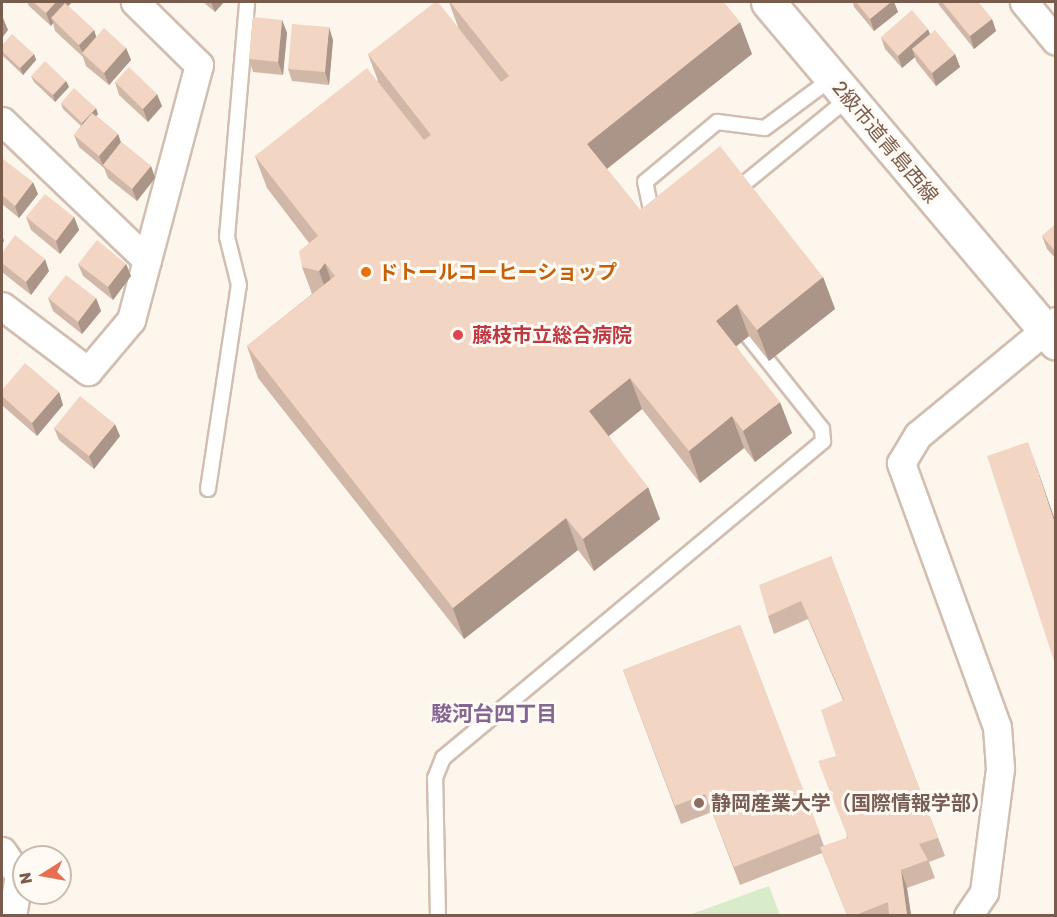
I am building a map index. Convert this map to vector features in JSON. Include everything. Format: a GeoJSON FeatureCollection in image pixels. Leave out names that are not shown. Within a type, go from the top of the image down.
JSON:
{"type":"FeatureCollection","features":[{"type":"Feature","properties":{"kind":"street"},"geometry":{"type":"LineString","coordinates":[[2,306],[88,370],[131,320],[199,65],[135,2]]}},
{"type":"Feature","properties":{"kind":"street","name":"2級市道青島西線"},"geometry":{"type":"LineString","coordinates":[[768,2],[1003,283],[1052,332]]}},
{"type":"Feature","properties":{"kind":"street"},"geometry":{"type":"LineString","coordinates":[[1024,2],[1056,40]]}},
{"type":"Feature","properties":{"kind":"street"},"geometry":{"type":"LineString","coordinates":[[2,121],[147,260]]}},
{"type":"Feature","properties":{"kind":"street"},"geometry":{"type":"LineString","coordinates":[[968,915],[984,892],[1000,768],[997,727],[901,463],[918,435],[1052,332]]}},
{"type":"Feature","properties":{"kind":"street"},"geometry":{"type":"LineString","coordinates":[[2,851],[19,875],[12,915]]}},
{"type":"Feature","properties":{"kind":"lane"},"geometry":{"type":"LineString","coordinates":[[208,489],[238,285],[227,237],[247,2]]}},
{"type":"Feature","properties":{"kind":"lane"},"geometry":{"type":"LineString","coordinates":[[722,202],[840,88]]}},
{"type":"Feature","properties":{"kind":"lane"},"geometry":{"type":"LineString","coordinates":[[663,233],[650,216],[645,182],[717,122],[765,128],[840,88]]}},
{"type":"Feature","properties":{"kind":"lane"},"geometry":{"type":"LineString","coordinates":[[438,915],[435,778],[443,758],[823,441],[822,429],[727,310]]}},
{"type":"Feature","properties":{"kind":"green space"},"geometry":{"type":"Polygon","coordinates":[[[769,886],[780,915],[689,915],[769,886]]]}},
{"type":"Feature","properties":{"kind":"building"},"geometry":{"type":"Polygon","coordinates":[[[33,2],[56,2],[46,13],[33,2]]]}},
{"type":"Feature","properties":{"kind":"building"},"geometry":{"type":"Polygon","coordinates":[[[438,2],[501,82],[509,76],[450,2],[724,2],[740,22],[587,144],[640,210],[720,146],[823,277],[757,330],[737,304],[716,321],[780,402],[743,431],[732,416],[689,451],[630,378],[589,411],[648,487],[583,539],[566,518],[453,608],[247,346],[335,276],[325,263],[319,271],[302,267],[299,251],[318,236],[255,156],[367,68],[424,140],[431,135],[368,54],[438,2]]]}},
{"type":"Feature","properties":{"kind":"building"},"geometry":{"type":"Polygon","coordinates":[[[856,2],[891,2],[870,19],[856,2]]]}},
{"type":"Feature","properties":{"kind":"building"},"geometry":{"type":"Polygon","coordinates":[[[942,2],[978,2],[992,19],[970,36],[942,2]]]}},
{"type":"Feature","properties":{"kind":"building"},"geometry":{"type":"Polygon","coordinates":[[[65,3],[94,30],[79,45],[51,18],[65,3]]]}},
{"type":"Feature","properties":{"kind":"building"},"geometry":{"type":"Polygon","coordinates":[[[912,10],[928,29],[898,56],[881,37],[912,10]]]}},
{"type":"Feature","properties":{"kind":"building"},"geometry":{"type":"Polygon","coordinates":[[[253,17],[282,20],[278,62],[249,59],[253,17]]]}},
{"type":"Feature","properties":{"kind":"building"},"geometry":{"type":"Polygon","coordinates":[[[292,24],[329,27],[325,72],[288,69],[292,24]]]}},
{"type":"Feature","properties":{"kind":"building"},"geometry":{"type":"Polygon","coordinates":[[[104,28],[126,48],[104,73],[82,53],[104,28]]]}},
{"type":"Feature","properties":{"kind":"building"},"geometry":{"type":"Polygon","coordinates":[[[935,30],[955,54],[932,73],[912,49],[935,30]]]}},
{"type":"Feature","properties":{"kind":"building"},"geometry":{"type":"Polygon","coordinates":[[[12,34],[34,54],[20,68],[2,51],[2,45],[12,34]]]}},
{"type":"Feature","properties":{"kind":"building"},"geometry":{"type":"Polygon","coordinates":[[[45,61],[66,81],[53,95],[31,76],[45,61]]]}},
{"type":"Feature","properties":{"kind":"building"},"geometry":{"type":"Polygon","coordinates":[[[129,67],[157,94],[143,109],[115,82],[129,67]]]}},
{"type":"Feature","properties":{"kind":"building"},"geometry":{"type":"Polygon","coordinates":[[[74,88],[96,108],[82,123],[61,103],[74,88]]]}},
{"type":"Feature","properties":{"kind":"building"},"geometry":{"type":"Polygon","coordinates":[[[92,113],[118,134],[99,156],[74,135],[92,113]]]}},
{"type":"Feature","properties":{"kind":"building"},"geometry":{"type":"Polygon","coordinates":[[[121,142],[151,166],[132,189],[103,165],[121,142]]]}},
{"type":"Feature","properties":{"kind":"building"},"geometry":{"type":"Polygon","coordinates":[[[3,159],[33,182],[15,206],[2,195],[3,159]]]}},
{"type":"Feature","properties":{"kind":"building"},"geometry":{"type":"Polygon","coordinates":[[[45,194],[74,217],[56,241],[26,217],[45,194]]]}},
{"type":"Feature","properties":{"kind":"building"},"geometry":{"type":"Polygon","coordinates":[[[1056,224],[1056,252],[1042,236],[1056,224]]]}},
{"type":"Feature","properties":{"kind":"building"},"geometry":{"type":"Polygon","coordinates":[[[15,235],[45,259],[26,282],[2,263],[2,253],[15,235]]]}},
{"type":"Feature","properties":{"kind":"building"},"geometry":{"type":"Polygon","coordinates":[[[97,240],[126,264],[108,287],[78,264],[97,240]]]}},
{"type":"Feature","properties":{"kind":"building"},"geometry":{"type":"Polygon","coordinates":[[[66,275],[96,298],[78,322],[48,298],[66,275]]]}},
{"type":"Feature","properties":{"kind":"building"},"geometry":{"type":"Polygon","coordinates":[[[25,363],[59,392],[32,423],[2,396],[2,390],[25,363]]]}},
{"type":"Feature","properties":{"kind":"building"},"geometry":{"type":"Polygon","coordinates":[[[80,396],[115,424],[89,456],[54,428],[80,396]]]}},
{"type":"Feature","properties":{"kind":"building"},"geometry":{"type":"Polygon","coordinates":[[[1028,442],[1056,527],[1056,667],[987,456],[1028,442]]]}},
{"type":"Feature","properties":{"kind":"building"},"geometry":{"type":"Polygon","coordinates":[[[831,556],[938,838],[919,844],[928,860],[901,870],[907,915],[889,915],[888,902],[856,915],[847,915],[820,847],[848,838],[818,761],[836,756],[821,710],[844,700],[801,601],[768,616],[759,585],[831,556]]]}},
{"type":"Feature","properties":{"kind":"building"},"geometry":{"type":"Polygon","coordinates":[[[740,625],[820,833],[734,867],[705,794],[675,806],[623,670],[740,625]]]}},
{"type":"Feature","properties":{"kind":"place","name":"ドトールコーヒーショップ"},"geometry":{"type":"Point","coordinates":[366,272]}},
{"type":"Feature","properties":{"kind":"place","name":"藤枝市立総合病院"},"geometry":{"type":"Point","coordinates":[458,335]}},
{"type":"Feature","properties":{"kind":"place","name":"静岡産業大学（国際情報学部）"},"geometry":{"type":"Point","coordinates":[699,803]}},
{"type":"Feature","properties":{"kind":"district","name":"駿河台四丁目"},"geometry":{"type":"Point","coordinates":[494,714]}}]}
